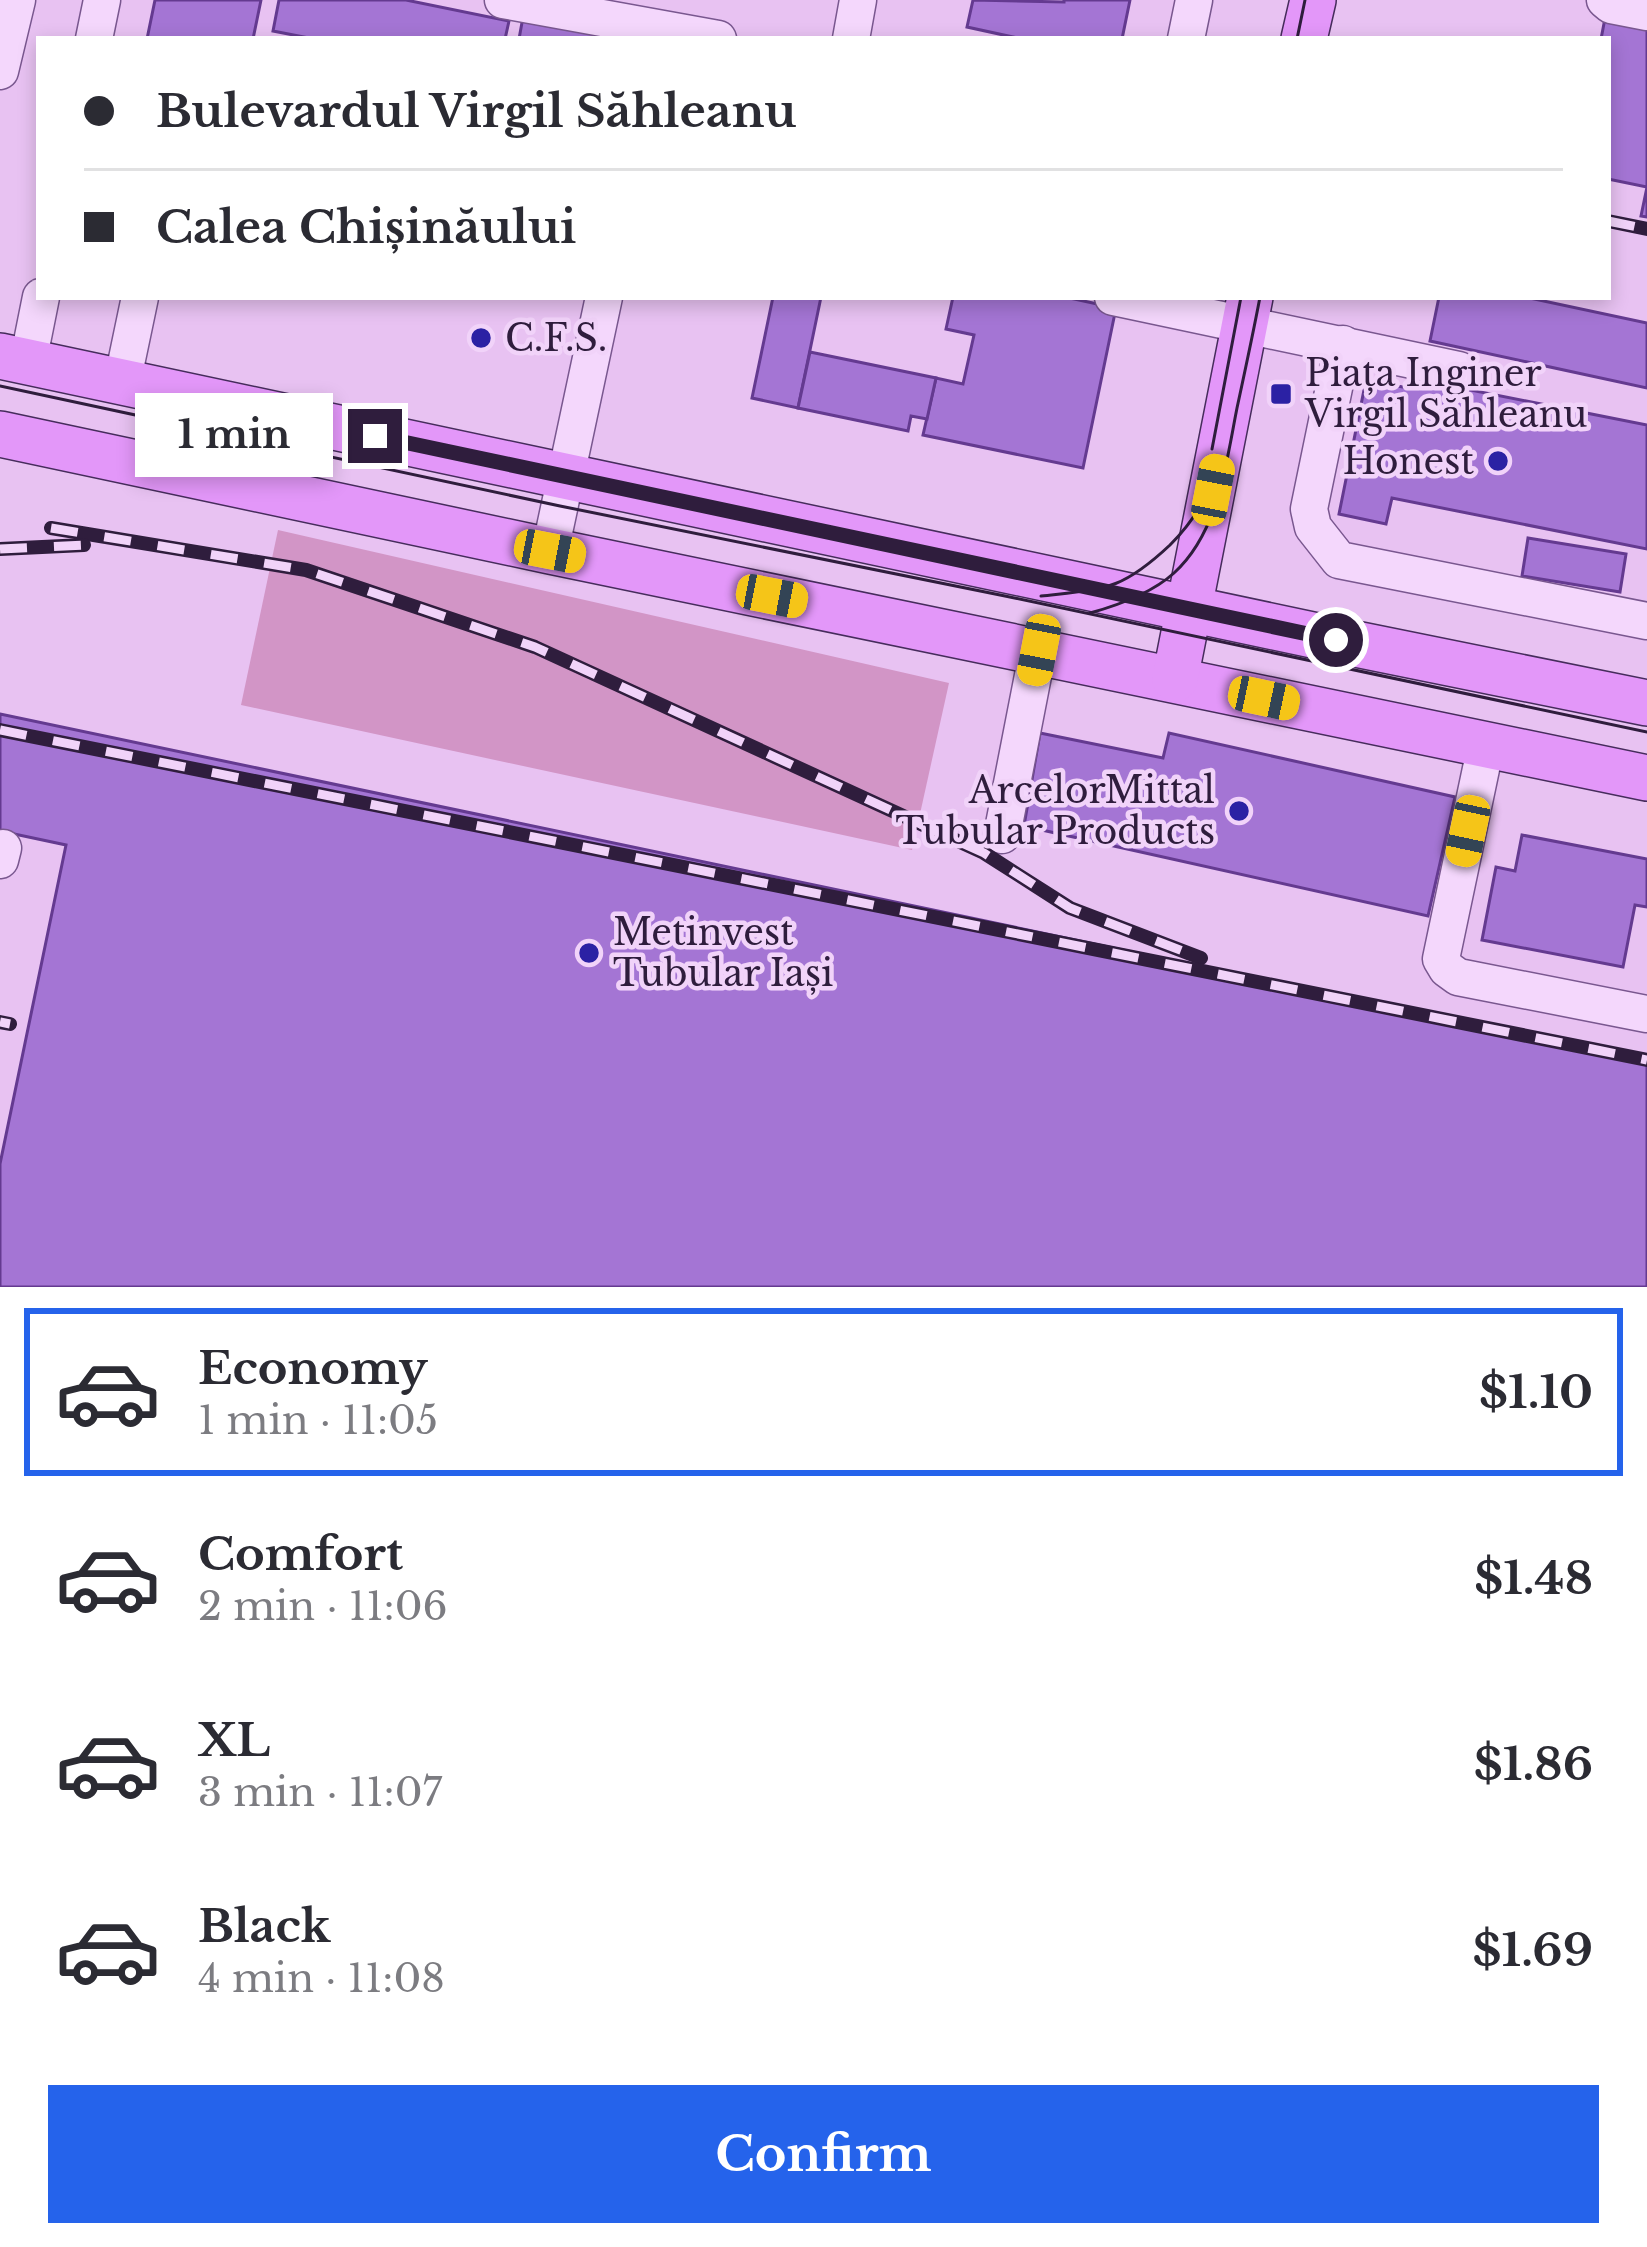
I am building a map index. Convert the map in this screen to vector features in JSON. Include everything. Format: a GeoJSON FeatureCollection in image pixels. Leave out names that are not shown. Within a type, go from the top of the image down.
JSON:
{"type":"FeatureCollection","features":[{"type":"Feature","properties":{"kind":"main road"},"geometry":{"type":"LineString","coordinates":[[1305,36],[1312,0]]}},
{"type":"Feature","properties":{"kind":"main road"},"geometry":{"type":"LineString","coordinates":[[1175,679],[1247,310]]}},
{"type":"Feature","properties":{"kind":"main road"},"geometry":{"type":"LineString","coordinates":[[14,359],[1647,703]]}},
{"type":"Feature","properties":{"kind":"main road"},"geometry":{"type":"LineString","coordinates":[[0,434],[1647,778]]}},
{"type":"Feature","properties":{"kind":"lane"},"geometry":{"type":"LineString","coordinates":[[0,70],[16,0]]}},
{"type":"Feature","properties":{"kind":"lane"},"geometry":{"type":"LineString","coordinates":[[95,36],[102,0]]}},
{"type":"Feature","properties":{"kind":"lane"},"geometry":{"type":"LineString","coordinates":[[503,0],[558,6],[703,36]]}},
{"type":"Feature","properties":{"kind":"lane"},"geometry":{"type":"LineString","coordinates":[[852,36],[859,0]]}},
{"type":"Feature","properties":{"kind":"lane"},"geometry":{"type":"LineString","coordinates":[[1187,36],[1194,0]]}},
{"type":"Feature","properties":{"kind":"lane"},"geometry":{"type":"LineString","coordinates":[[1605,0],[1647,12]]}},
{"type":"Feature","properties":{"kind":"lane"},"geometry":{"type":"LineString","coordinates":[[14,359],[40,300]]}},
{"type":"Feature","properties":{"kind":"lane"},"geometry":{"type":"LineString","coordinates":[[122,383],[139,300]]}},
{"type":"Feature","properties":{"kind":"lane"},"geometry":{"type":"LineString","coordinates":[[550,551],[603,300]]}},
{"type":"Feature","properties":{"kind":"lane"},"geometry":{"type":"LineString","coordinates":[[1144,300],[1247,310],[1343,344],[1459,370]]}},
{"type":"Feature","properties":{"kind":"lane"},"geometry":{"type":"LineString","coordinates":[[1343,344],[1309,509],[1313,527],[1340,560],[1647,621]]}},
{"type":"Feature","properties":{"kind":"lane"},"geometry":{"type":"LineString","coordinates":[[1002,836],[1039,650]]}},
{"type":"Feature","properties":{"kind":"lane"},"geometry":{"type":"LineString","coordinates":[[1486,745],[1441,958],[1447,969],[1458,977],[1647,1014]]}},
{"type":"Feature","properties":{"kind":"shaded area"},"geometry":{"type":"Polygon","coordinates":[[[278,530],[949,683],[912,850],[241,705],[278,530]]]}},
{"type":"Feature","properties":{"kind":"building"},"geometry":{"type":"Polygon","coordinates":[[[155,0],[261,0],[254,36],[148,36],[155,0]]]}},
{"type":"Feature","properties":{"kind":"building"},"geometry":{"type":"Polygon","coordinates":[[[279,0],[406,0],[509,21],[506,36],[299,36],[273,31],[279,0]]]}},
{"type":"Feature","properties":{"kind":"building"},"geometry":{"type":"Polygon","coordinates":[[[973,0],[1130,0],[1123,36],[1008,36],[967,27],[973,0]]]}},
{"type":"Feature","properties":{"kind":"building"},"geometry":{"type":"Polygon","coordinates":[[[1607,8],[1647,16],[1647,187],[1611,180],[1611,36],[1602,36],[1607,8]]]}},
{"type":"Feature","properties":{"kind":"building"},"geometry":{"type":"Polygon","coordinates":[[[523,17],[616,36],[520,36],[523,17]]]}},
{"type":"Feature","properties":{"kind":"building"},"geometry":{"type":"Polygon","coordinates":[[[772,300],[820,300],[798,408],[752,398],[772,300]]]}},
{"type":"Feature","properties":{"kind":"building"},"geometry":{"type":"Polygon","coordinates":[[[952,300],[1079,300],[1116,308],[1083,468],[923,435],[936,378],[963,384],[974,335],[946,329],[952,300]]]}},
{"type":"Feature","properties":{"kind":"building"},"geometry":{"type":"Polygon","coordinates":[[[1438,300],[1539,300],[1647,323],[1647,388],[1430,341],[1438,300]]]}},
{"type":"Feature","properties":{"kind":"building"},"geometry":{"type":"Polygon","coordinates":[[[810,352],[936,378],[927,419],[911,416],[908,431],[798,408],[810,352]]]}},
{"type":"Feature","properties":{"kind":"building","name":"Honest"},"geometry":{"type":"Polygon","coordinates":[[[1410,378],[1647,425],[1647,549],[1392,498],[1386,524],[1339,514],[1366,380],[1408,388],[1410,378]]]}},
{"type":"Feature","properties":{"kind":"building"},"geometry":{"type":"Polygon","coordinates":[[[1528,538],[1626,554],[1620,592],[1522,576],[1528,538]]]}},
{"type":"Feature","properties":{"kind":"building","name":"Metinvest Tubular Iași"},"geometry":{"type":"Polygon","coordinates":[[[0,714],[1647,1060],[1647,1287],[0,1287],[0,1164],[66,845],[0,831],[0,714]]]}},
{"type":"Feature","properties":{"kind":"building","name":"ArcelorMittal Tubular Products"},"geometry":{"type":"Polygon","coordinates":[[[1040,733],[1163,758],[1169,733],[1455,797],[1428,916],[1024,826],[1040,733]]]}},
{"type":"Feature","properties":{"kind":"building"},"geometry":{"type":"Polygon","coordinates":[[[1522,835],[1647,859],[1647,907],[1635,905],[1623,967],[1482,940],[1496,867],[1515,871],[1522,835]]]}},
{"type":"Feature","properties":{"kind":"tram line"},"geometry":{"type":"LineString","coordinates":[[1298,36],[1305,0]]}},
{"type":"Feature","properties":{"kind":"tram line"},"geometry":{"type":"LineString","coordinates":[[1212,449],[1240,300]]}},
{"type":"Feature","properties":{"kind":"tram line"},"geometry":{"type":"LineString","coordinates":[[1090,613],[1135,598],[1165,580],[1201,538],[1224,474],[1259,300]]}},
{"type":"Feature","properties":{"kind":"tram line"},"geometry":{"type":"LineString","coordinates":[[0,386],[1647,732]]}},
{"type":"Feature","properties":{"kind":"tram line"},"geometry":{"type":"LineString","coordinates":[[1041,596],[1097,589],[1125,580],[1170,545],[1199,508]]}},
{"type":"Feature","properties":{"kind":"railway"},"geometry":{"type":"LineString","coordinates":[[1611,222],[1647,229]]}},
{"type":"Feature","properties":{"kind":"railway"},"geometry":{"type":"LineString","coordinates":[[51,528],[306,570],[535,647],[984,853],[1070,908],[1201,958]]}},
{"type":"Feature","properties":{"kind":"railway"},"geometry":{"type":"LineString","coordinates":[[0,549],[84,545]]}},
{"type":"Feature","properties":{"kind":"railway"},"geometry":{"type":"LineString","coordinates":[[0,730],[1647,1060]]}},
{"type":"Feature","properties":{"kind":"railway"},"geometry":{"type":"LineString","coordinates":[[0,1022],[10,1024]]}},
{"type":"Feature","properties":{"kind":"place","name":"C.F.S."},"geometry":{"type":"Point","coordinates":[481,338]}},
{"type":"Feature","properties":{"kind":"place","name":"Piața Inginer Virgil Săhleanu"},"geometry":{"type":"Point","coordinates":[1281,394]}},
{"type":"Feature","properties":{"kind":"place","name":"Honest"},"geometry":{"type":"Point","coordinates":[1498,461]}},
{"type":"Feature","properties":{"kind":"place","name":"ArcelorMittal Tubular Products"},"geometry":{"type":"Point","coordinates":[1239,811]}},
{"type":"Feature","properties":{"kind":"place","name":"Metinvest Tubular Iași"},"geometry":{"type":"Point","coordinates":[589,953]}},
{"type":"Feature","properties":{"kind":"route"},"geometry":{"type":"LineString","coordinates":[[375,436],[1336,640]]}}]}
